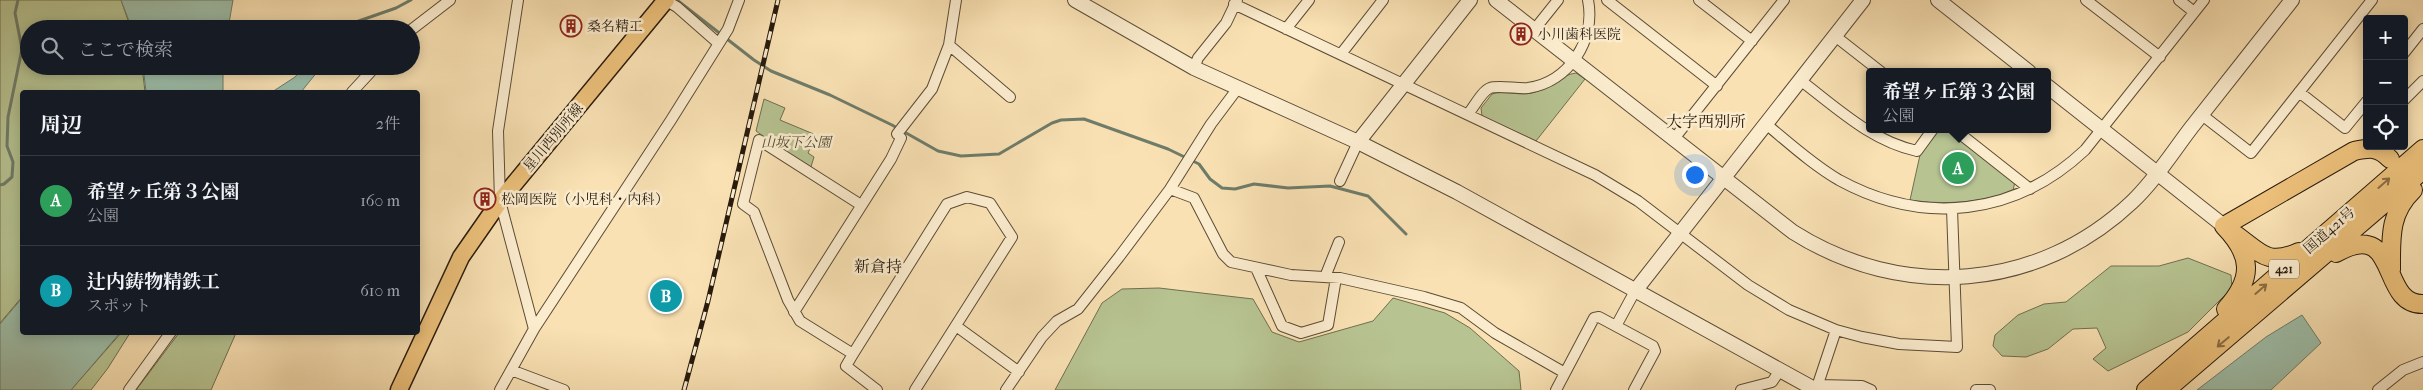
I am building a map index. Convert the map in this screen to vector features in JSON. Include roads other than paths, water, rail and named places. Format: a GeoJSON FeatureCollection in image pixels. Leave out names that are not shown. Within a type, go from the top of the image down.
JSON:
{"type":"FeatureCollection","features":[{"type":"Feature","properties":{"kind":"highway"},"geometry":{"type":"LineString","coordinates":[[2224,226],[2354,151],[2372,147],[2384,152],[2390,158]]}},
{"type":"Feature","properties":{"kind":"highway","name":"国道421号"},"geometry":{"type":"LineString","coordinates":[[2146,390],[2423,149]]}},
{"type":"Feature","properties":{"kind":"highway","name":"国道421号"},"geometry":{"type":"LineString","coordinates":[[2166,390],[2314,266],[2423,170]]}},
{"type":"Feature","properties":{"kind":"highway"},"geometry":{"type":"LineString","coordinates":[[2391,275],[2395,216],[2401,202],[2423,181]]}},
{"type":"Feature","properties":{"kind":"highway"},"geometry":{"type":"LineString","coordinates":[[2224,226],[2270,258],[2282,258],[2308,248]]}},
{"type":"Feature","properties":{"kind":"highway"},"geometry":{"type":"LineString","coordinates":[[2174,366],[2198,336],[2236,298],[2244,282],[2246,268],[2244,253],[2237,239],[2224,226]]}},
{"type":"Feature","properties":{"kind":"highway"},"geometry":{"type":"LineString","coordinates":[[2314,266],[2350,246],[2364,243],[2379,250],[2401,294],[2416,304],[2423,304]]}},
{"type":"Feature","properties":{"kind":"main road","name":"星川西別所線"},"geometry":{"type":"LineString","coordinates":[[399,390],[461,257],[500,201],[665,0]]}},
{"type":"Feature","properties":{"kind":"street"},"geometry":{"type":"LineString","coordinates":[[420,23],[450,0]]}},
{"type":"Feature","properties":{"kind":"street"},"geometry":{"type":"LineString","coordinates":[[518,0],[498,131],[500,201],[534,330]]}},
{"type":"Feature","properties":{"kind":"street"},"geometry":{"type":"LineString","coordinates":[[665,0],[718,43]]}},
{"type":"Feature","properties":{"kind":"street"},"geometry":{"type":"LineString","coordinates":[[500,390],[534,330],[656,144],[727,30],[739,0]]}},
{"type":"Feature","properties":{"kind":"street"},"geometry":{"type":"LineString","coordinates":[[794,312],[861,205],[900,132],[932,90],[949,45],[956,0]]}},
{"type":"Feature","properties":{"kind":"street"},"geometry":{"type":"LineString","coordinates":[[1075,0],[1194,68],[1358,142],[1457,192],[1635,291],[1816,388],[1862,386],[1871,390]]}},
{"type":"Feature","properties":{"kind":"street"},"geometry":{"type":"LineString","coordinates":[[1286,29],[1309,0]]}},
{"type":"Feature","properties":{"kind":"street"},"geometry":{"type":"LineString","coordinates":[[1341,54],[1383,0]]}},
{"type":"Feature","properties":{"kind":"street"},"geometry":{"type":"LineString","coordinates":[[1340,181],[1358,142],[1470,0]]}},
{"type":"Feature","properties":{"kind":"street"},"geometry":{"type":"LineString","coordinates":[[1496,0],[1783,226],[1833,255],[1893,273],[1929,278],[1955,277],[2018,267],[2065,249],[2119,213],[2142,192],[2291,0]]}},
{"type":"Feature","properties":{"kind":"street"},"geometry":{"type":"LineString","coordinates":[[1534,30],[1558,0]]}},
{"type":"Feature","properties":{"kind":"street"},"geometry":{"type":"LineString","coordinates":[[1468,114],[1488,89],[1493,86],[1512,89],[1535,86],[1558,75],[1573,61],[1586,38],[1590,21],[1588,0]]}},
{"type":"Feature","properties":{"kind":"street"},"geometry":{"type":"LineString","coordinates":[[1608,0],[1717,86]]}},
{"type":"Feature","properties":{"kind":"street"},"geometry":{"type":"LineString","coordinates":[[1699,0],[1752,41]]}},
{"type":"Feature","properties":{"kind":"street"},"geometry":{"type":"LineString","coordinates":[[1674,140],[1784,0]]}},
{"type":"Feature","properties":{"kind":"street"},"geometry":{"type":"LineString","coordinates":[[1616,326],[1635,291],[1863,0]]}},
{"type":"Feature","properties":{"kind":"street"},"geometry":{"type":"LineString","coordinates":[[2086,0],[2160,57]]}},
{"type":"Feature","properties":{"kind":"street"},"geometry":{"type":"LineString","coordinates":[[2179,0],[2194,12]]}},
{"type":"Feature","properties":{"kind":"street"},"geometry":{"type":"LineString","coordinates":[[1766,124],[1823,170],[1861,191],[1900,204],[1922,208],[1952,209],[1985,204],[2030,189],[2066,168],[2102,130],[2204,0]]}},
{"type":"Feature","properties":{"kind":"street"},"geometry":{"type":"LineString","coordinates":[[2202,115],[2251,154],[2372,0]]}},
{"type":"Feature","properties":{"kind":"street"},"geometry":{"type":"LineString","coordinates":[[1941,1],[2024,68]]}},
{"type":"Feature","properties":{"kind":"street"},"geometry":{"type":"LineString","coordinates":[[1194,68],[1198,58],[1226,23],[1236,2],[1286,29],[1404,83],[1595,175],[1638,200],[1759,293],[1789,310],[1836,330],[1899,344],[1957,347],[1952,209]]}},
{"type":"Feature","properties":{"kind":"street"},"geometry":{"type":"LineString","coordinates":[[2408,48],[2423,29]]}},
{"type":"Feature","properties":{"kind":"street"},"geometry":{"type":"LineString","coordinates":[[1835,36],[1876,68]]}},
{"type":"Feature","properties":{"kind":"street"},"geometry":{"type":"LineString","coordinates":[[949,45],[1010,97]]}},
{"type":"Feature","properties":{"kind":"street"},"geometry":{"type":"LineString","coordinates":[[354,90],[368,75]]}},
{"type":"Feature","properties":{"kind":"street"},"geometry":{"type":"LineString","coordinates":[[1800,80],[1866,130]]}},
{"type":"Feature","properties":{"kind":"street"},"geometry":{"type":"LineString","coordinates":[[2408,96],[2423,81]]}},
{"type":"Feature","properties":{"kind":"street"},"geometry":{"type":"LineString","coordinates":[[1006,390],[1042,337],[1057,321],[1078,309],[1170,189],[1238,88]]}},
{"type":"Feature","properties":{"kind":"street"},"geometry":{"type":"LineString","coordinates":[[2051,89],[2224,226]]}},
{"type":"Feature","properties":{"kind":"street"},"geometry":{"type":"LineString","coordinates":[[2299,92],[2345,128],[2364,105]]}},
{"type":"Feature","properties":{"kind":"street"},"geometry":{"type":"LineString","coordinates":[[1872,133],[1898,146],[1917,151],[1930,133]]}},
{"type":"Feature","properties":{"kind":"street"},"geometry":{"type":"LineString","coordinates":[[1959,133],[2030,189]]}},
{"type":"Feature","properties":{"kind":"street"},"geometry":{"type":"LineString","coordinates":[[853,354],[800,321],[794,312],[754,212],[743,204],[759,140],[861,205]]}},
{"type":"Feature","properties":{"kind":"street"},"geometry":{"type":"LineString","coordinates":[[1170,189],[1194,198],[1226,258],[1231,262],[1291,275],[1331,278],[1424,297],[1461,308],[1495,333],[1565,373]]}},
{"type":"Feature","properties":{"kind":"street"},"geometry":{"type":"LineString","coordinates":[[877,390],[846,366],[853,354],[947,204],[967,197],[990,203],[1012,237],[915,390]]}},
{"type":"Feature","properties":{"kind":"street"},"geometry":{"type":"LineString","coordinates":[[1256,268],[1282,326],[1301,333],[1328,325],[1331,278],[1339,242]]}},
{"type":"Feature","properties":{"kind":"street"},"geometry":{"type":"LineString","coordinates":[[1556,390],[1594,318],[1599,316],[1653,346],[1655,351],[1634,390]]}},
{"type":"Feature","properties":{"kind":"street"},"geometry":{"type":"LineString","coordinates":[[956,326],[1019,372]]}},
{"type":"Feature","properties":{"kind":"street"},"geometry":{"type":"LineString","coordinates":[[1816,388],[1836,330]]}},
{"type":"Feature","properties":{"kind":"street"},"geometry":{"type":"LineString","coordinates":[[129,390],[168,335]]}},
{"type":"Feature","properties":{"kind":"street"},"geometry":{"type":"LineString","coordinates":[[2378,390],[2403,370],[2423,362]]}},
{"type":"Feature","properties":{"kind":"street"},"geometry":{"type":"LineString","coordinates":[[510,370],[564,390]]}},
{"type":"Feature","properties":{"kind":"street"},"geometry":{"type":"LineString","coordinates":[[1741,390],[1772,382],[1780,370]]}},
{"type":"Feature","properties":{"kind":"street"},"geometry":{"type":"LineString","coordinates":[[1976,390],[1990,390]]}},
{"type":"Feature","properties":{"kind":"waterway"},"geometry":{"type":"LineString","coordinates":[[18,0],[15,13],[20,39]]}},
{"type":"Feature","properties":{"kind":"waterway"},"geometry":{"type":"LineString","coordinates":[[362,20],[396,8],[411,0]]}},
{"type":"Feature","properties":{"kind":"waterway"},"geometry":{"type":"LineString","coordinates":[[677,0],[771,71],[830,95],[892,125],[938,151],[961,156],[999,154],[1052,123],[1061,120],[1084,119],[1168,149],[1199,164],[1210,179],[1222,188],[1235,189],[1254,184],[1288,188],[1330,186],[1368,196],[1406,234]]}},
{"type":"Feature","properties":{"kind":"waterway"},"geometry":{"type":"LineString","coordinates":[[0,185],[12,177],[13,162],[7,146],[8,117],[20,59]]}},
{"type":"Feature","properties":{"kind":"railway"},"geometry":{"type":"LineString","coordinates":[[684,390],[708,301],[778,0]]}},
{"type":"Feature","properties":{"kind":"place","name":"桑名精工"},"geometry":{"type":"Point","coordinates":[571,26]}},
{"type":"Feature","properties":{"kind":"place","name":"小川歯科医院"},"geometry":{"type":"Point","coordinates":[1521,34]}},
{"type":"Feature","properties":{"kind":"place","name":"希望ヶ丘第３公園"},"geometry":{"type":"Point","coordinates":[1958,168]}},
{"type":"Feature","properties":{"kind":"place","name":"松岡医院（小児科・内科）"},"geometry":{"type":"Point","coordinates":[485,199]}},
{"type":"Feature","properties":{"kind":"place","name":"辻内鋳物精鉄工"},"geometry":{"type":"Point","coordinates":[666,296]}},
{"type":"Feature","properties":{"kind":"district","name":"大字西別所"},"geometry":{"type":"Point","coordinates":[1706,121]}},
{"type":"Feature","properties":{"kind":"district","name":"新倉持"},"geometry":{"type":"Point","coordinates":[878,266]}},
{"type":"Feature","properties":{"kind":"park label","name":"山坂下公園"},"geometry":{"type":"Point","coordinates":[796,142]}}]}
